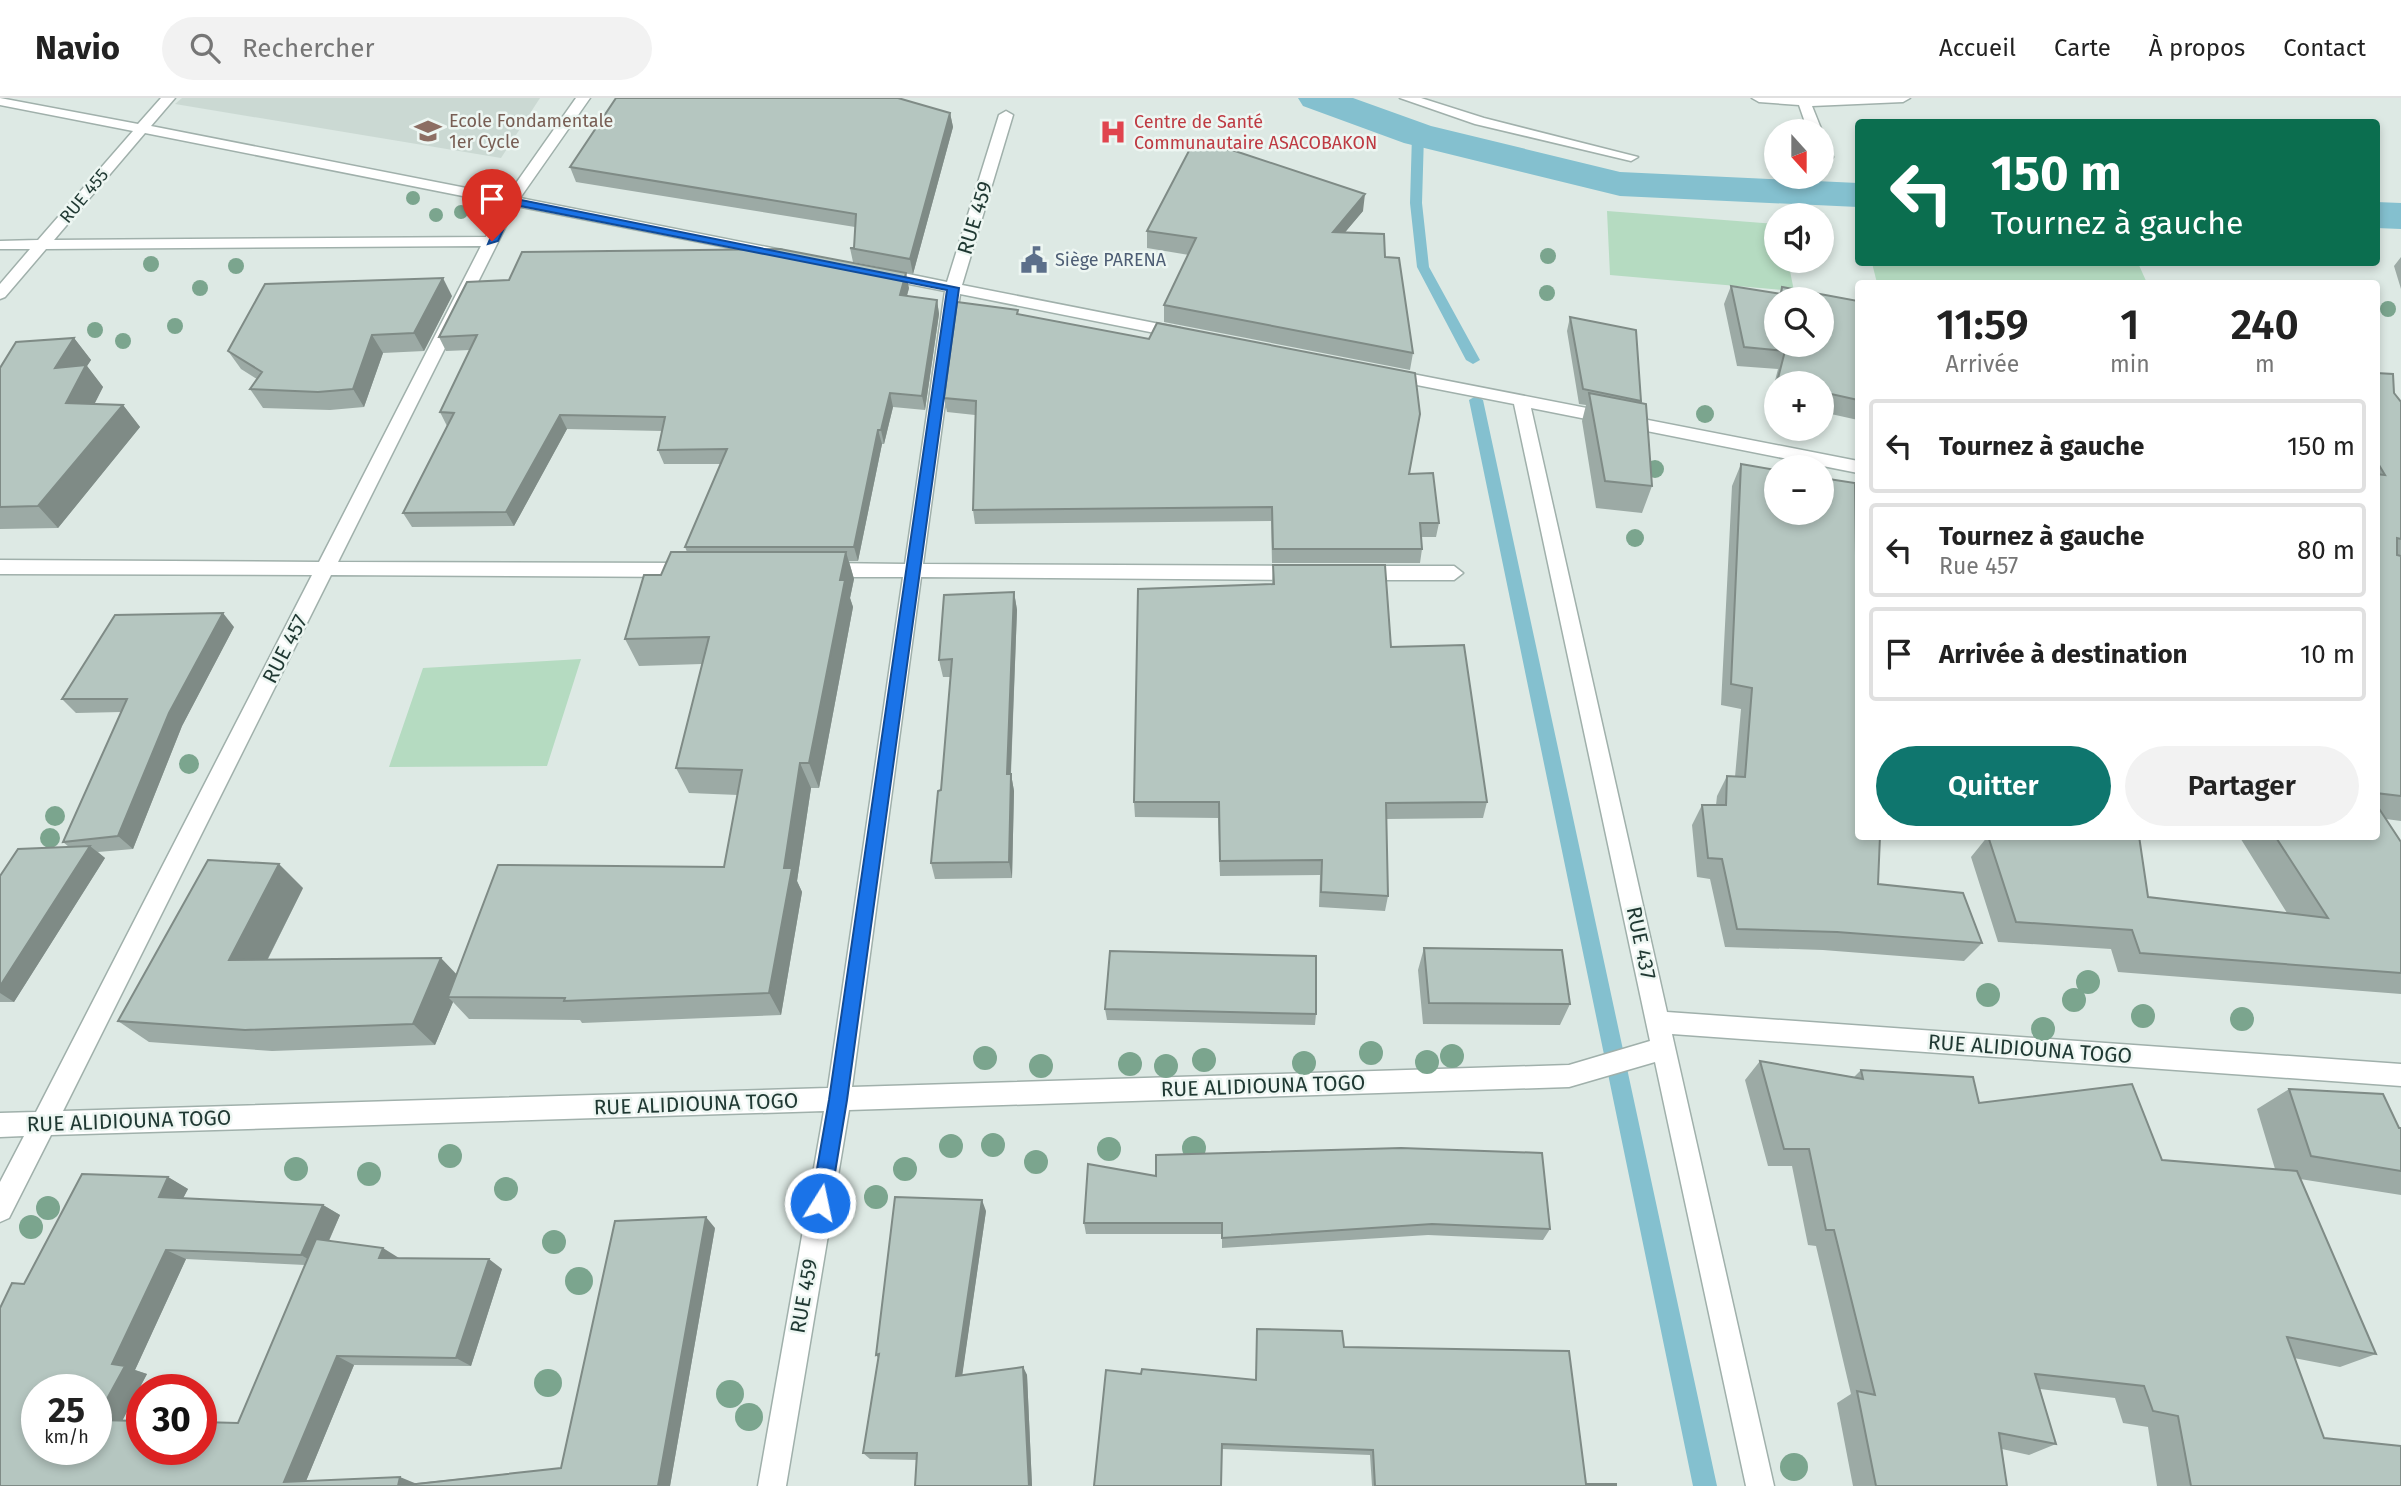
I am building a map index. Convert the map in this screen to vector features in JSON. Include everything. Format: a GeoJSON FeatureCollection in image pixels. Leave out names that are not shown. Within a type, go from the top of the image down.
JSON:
{"type":"FeatureCollection","features":[{"type":"Feature","properties":{"kind":"street","name":"RUE 455"},"geometry":{"type":"LineString","coordinates":[[0,294],[168,98]]}},
{"type":"Feature","properties":{"kind":"street","name":"RUE 457"},"geometry":{"type":"LineString","coordinates":[[0,1209],[511,201],[583,98]]}},
{"type":"Feature","properties":{"kind":"street"},"geometry":{"type":"LineString","coordinates":[[1407,98],[1480,121],[1631,157]]}},
{"type":"Feature","properties":{"kind":"street"},"geometry":{"type":"LineString","coordinates":[[1759,98],[1804,102],[1903,98]]}},
{"type":"Feature","properties":{"kind":"street"},"geometry":{"type":"LineString","coordinates":[[0,100],[793,257]]}},
{"type":"Feature","properties":{"kind":"street"},"geometry":{"type":"LineString","coordinates":[[1804,102],[1810,119]]}},
{"type":"Feature","properties":{"kind":"street","name":"RUE 459"},"geometry":{"type":"LineString","coordinates":[[772,1486],[838,1100],[953,288],[1006,115]]}},
{"type":"Feature","properties":{"kind":"street"},"geometry":{"type":"LineString","coordinates":[[0,245],[492,241]]}},
{"type":"Feature","properties":{"kind":"street"},"geometry":{"type":"LineString","coordinates":[[860,270],[1197,336]]}},
{"type":"Feature","properties":{"kind":"street"},"geometry":{"type":"LineString","coordinates":[[1373,371],[1855,466]]}},
{"type":"Feature","properties":{"kind":"street","name":"RUE 437"},"geometry":{"type":"LineString","coordinates":[[1521,400],[1659,1022],[1652,1051],[1760,1486]]}},
{"type":"Feature","properties":{"kind":"street"},"geometry":{"type":"LineString","coordinates":[[0,567],[717,570]]}},
{"type":"Feature","properties":{"kind":"street"},"geometry":{"type":"LineString","coordinates":[[800,570],[1315,573]]}},
{"type":"Feature","properties":{"kind":"street"},"geometry":{"type":"LineString","coordinates":[[1343,573],[1454,573]]}},
{"type":"Feature","properties":{"kind":"street","name":"RUE ALIDIOUNA TOGO"},"geometry":{"type":"LineString","coordinates":[[1659,1022],[2401,1075]]}},
{"type":"Feature","properties":{"kind":"street","name":"RUE ALIDIOUNA TOGO"},"geometry":{"type":"LineString","coordinates":[[0,1125],[1569,1076],[1652,1051]]}},
{"type":"Feature","properties":{"kind":"shaded area","name":"Ecole Fondamentale 1er Cycle"},"geometry":{"type":"Polygon","coordinates":[[[182,98],[540,98],[501,158],[175,104],[182,98]]]}},
{"type":"Feature","properties":{"kind":"green space"},"geometry":{"type":"Polygon","coordinates":[[[1607,211],[1764,223],[1764,273],[1790,273],[1793,287],[1764,288],[1610,275],[1607,211]]]}},
{"type":"Feature","properties":{"kind":"green space"},"geometry":{"type":"Polygon","coordinates":[[[1873,266],[2139,266],[2146,280],[1876,280],[1873,266]]]}},
{"type":"Feature","properties":{"kind":"green space"},"geometry":{"type":"Polygon","coordinates":[[[581,659],[547,766],[389,767],[423,668],[581,659]]]}},
{"type":"Feature","properties":{"kind":"building"},"geometry":{"type":"Polygon","coordinates":[[[616,98],[898,98],[950,113],[910,259],[850,248],[854,248],[856,214],[570,167],[616,98]]]}},
{"type":"Feature","properties":{"kind":"building"},"geometry":{"type":"Polygon","coordinates":[[[1192,145],[1232,150],[1365,194],[1333,232],[1384,234],[1385,257],[1399,258],[1413,353],[1164,305],[1196,238],[1147,231],[1192,145]]]}},
{"type":"Feature","properties":{"kind":"building"},"geometry":{"type":"Polygon","coordinates":[[[780,249],[906,273],[900,295],[937,300],[922,396],[890,393],[881,430],[878,430],[854,547],[685,547],[727,449],[658,450],[665,417],[560,415],[506,512],[403,513],[454,413],[440,412],[477,335],[439,337],[467,282],[509,280],[522,252],[780,249]]]}},
{"type":"Feature","properties":{"kind":"building"},"geometry":{"type":"Polygon","coordinates":[[[443,278],[414,333],[372,335],[353,389],[318,392],[250,389],[262,372],[228,351],[265,284],[443,278]]]}},
{"type":"Feature","properties":{"kind":"building"},"geometry":{"type":"Polygon","coordinates":[[[1731,286],[1764,291],[1764,349],[1744,347],[1731,286]]]}},
{"type":"Feature","properties":{"kind":"building"},"geometry":{"type":"Polygon","coordinates":[[[1834,297],[1855,300],[1855,399],[1834,395],[1834,371],[1780,371],[1783,357],[1834,357],[1834,297]]]}},
{"type":"Feature","properties":{"kind":"building"},"geometry":{"type":"Polygon","coordinates":[[[957,302],[1018,310],[1017,314],[1149,339],[1157,323],[1415,373],[1420,414],[1409,474],[1433,473],[1439,523],[1420,523],[1422,549],[1273,549],[1272,507],[973,510],[976,401],[944,398],[957,302]]]}},
{"type":"Feature","properties":{"kind":"building"},"geometry":{"type":"Polygon","coordinates":[[[1570,317],[1636,330],[1641,401],[1583,389],[1570,317]]]}},
{"type":"Feature","properties":{"kind":"building"},"geometry":{"type":"Polygon","coordinates":[[[74,338],[55,368],[86,365],[66,403],[123,405],[38,506],[0,507],[0,368],[16,342],[74,338]]]}},
{"type":"Feature","properties":{"kind":"building"},"geometry":{"type":"Polygon","coordinates":[[[2380,373],[2393,374],[2394,393],[2401,402],[2401,539],[2397,538],[2397,555],[2401,556],[2401,796],[2380,793],[2380,474],[2385,475],[2380,467],[2380,373]]]}},
{"type":"Feature","properties":{"kind":"building"},"geometry":{"type":"Polygon","coordinates":[[[1589,393],[1646,404],[1652,486],[1605,481],[1589,393]]]}},
{"type":"Feature","properties":{"kind":"building"},"geometry":{"type":"Polygon","coordinates":[[[1741,464],[1764,468],[1764,525],[1834,525],[1834,480],[1855,483],[1855,840],[1880,840],[1878,884],[1963,893],[1982,943],[1837,932],[1737,929],[1722,859],[1708,858],[1702,805],[1726,805],[1727,776],[1745,777],[1752,688],[1731,684],[1741,464]]]}},
{"type":"Feature","properties":{"kind":"building"},"geometry":{"type":"Polygon","coordinates":[[[671,552],[846,552],[840,580],[845,580],[809,763],[800,763],[784,868],[792,868],[769,993],[564,1001],[565,998],[448,997],[498,865],[724,867],[742,770],[676,768],[709,637],[625,639],[644,575],[661,575],[671,552]]]}},
{"type":"Feature","properties":{"kind":"building"},"geometry":{"type":"Polygon","coordinates":[[[1273,565],[1385,565],[1391,647],[1464,645],[1487,802],[1386,803],[1388,896],[1321,892],[1322,860],[1220,861],[1219,802],[1134,802],[1138,589],[1274,584],[1273,565]]]}},
{"type":"Feature","properties":{"kind":"building"},"geometry":{"type":"Polygon","coordinates":[[[1014,592],[1007,774],[1011,774],[1009,862],[931,863],[938,791],[941,790],[952,659],[939,660],[944,595],[1014,592]]]}},
{"type":"Feature","properties":{"kind":"building"},"geometry":{"type":"Polygon","coordinates":[[[223,613],[169,713],[118,836],[63,842],[127,699],[62,699],[115,615],[223,613]]]}},
{"type":"Feature","properties":{"kind":"building"},"geometry":{"type":"Polygon","coordinates":[[[2380,810],[2401,842],[2401,973],[2140,953],[2132,930],[2016,922],[1989,840],[2140,840],[2148,897],[2328,918],[2278,840],[2380,840],[2380,810]]]}},
{"type":"Feature","properties":{"kind":"building"},"geometry":{"type":"Polygon","coordinates":[[[90,846],[0,986],[0,876],[18,849],[90,846]]]}},
{"type":"Feature","properties":{"kind":"building"},"geometry":{"type":"Polygon","coordinates":[[[208,860],[279,864],[229,960],[441,958],[413,1024],[245,1030],[118,1021],[208,860]]]}},
{"type":"Feature","properties":{"kind":"building"},"geometry":{"type":"Polygon","coordinates":[[[1424,948],[1562,950],[1570,1004],[1429,1003],[1424,948]]]}},
{"type":"Feature","properties":{"kind":"building"},"geometry":{"type":"Polygon","coordinates":[[[1110,951],[1316,956],[1316,1014],[1105,1009],[1110,951]]]}},
{"type":"Feature","properties":{"kind":"building"},"geometry":{"type":"Polygon","coordinates":[[[1760,1061],[1863,1079],[1861,1070],[1973,1077],[1979,1103],[2132,1084],[2162,1160],[2297,1171],[2376,1354],[2287,1337],[2324,1438],[2401,1446],[2401,1486],[2191,1486],[2178,1416],[2153,1411],[2144,1386],[2035,1374],[2056,1444],[1999,1433],[2007,1486],[1876,1486],[1857,1391],[1875,1395],[1834,1230],[1826,1230],[1809,1149],[1784,1149],[1760,1061]]]}},
{"type":"Feature","properties":{"kind":"building"},"geometry":{"type":"Polygon","coordinates":[[[2289,1089],[2383,1094],[2401,1128],[2401,1171],[2311,1156],[2289,1089]]]}},
{"type":"Feature","properties":{"kind":"building"},"geometry":{"type":"Polygon","coordinates":[[[1401,1148],[1542,1153],[1550,1229],[1432,1224],[1222,1238],[1222,1223],[1084,1223],[1088,1164],[1156,1176],[1156,1155],[1401,1148]]]}},
{"type":"Feature","properties":{"kind":"building"},"geometry":{"type":"Polygon","coordinates":[[[82,1174],[168,1177],[159,1197],[323,1205],[301,1255],[166,1250],[112,1364],[125,1366],[112,1390],[112,1374],[21,1374],[21,1465],[112,1465],[112,1420],[126,1421],[126,1465],[217,1465],[217,1422],[238,1423],[316,1239],[383,1248],[379,1258],[489,1259],[456,1358],[337,1356],[284,1482],[400,1477],[398,1486],[0,1486],[0,1308],[12,1283],[24,1284],[82,1174]]]}},
{"type":"Feature","properties":{"kind":"building"},"geometry":{"type":"Polygon","coordinates":[[[895,1197],[982,1200],[956,1376],[1023,1367],[1029,1486],[915,1486],[917,1453],[863,1453],[879,1354],[876,1355],[895,1197]]]}},
{"type":"Feature","properties":{"kind":"building"},"geometry":{"type":"Polygon","coordinates":[[[706,1217],[658,1486],[398,1486],[561,1468],[615,1221],[706,1217]]]}},
{"type":"Feature","properties":{"kind":"building"},"geometry":{"type":"Polygon","coordinates":[[[1257,1329],[1342,1331],[1344,1347],[1569,1351],[1586,1484],[1616,1486],[1375,1486],[1373,1450],[1222,1444],[1221,1486],[1094,1486],[1106,1370],[1141,1374],[1142,1369],[1256,1380],[1257,1329]]]}},
{"type":"Feature","properties":{"kind":"waterway"},"geometry":{"type":"LineString","coordinates":[[1317,98],[1418,135],[1620,184],[1855,195]]}},
{"type":"Feature","properties":{"kind":"waterway"},"geometry":{"type":"LineString","coordinates":[[1418,135],[1416,203],[1423,267],[1473,360]]}},
{"type":"Feature","properties":{"kind":"waterway"},"geometry":{"type":"LineString","coordinates":[[2380,215],[2401,216]]}},
{"type":"Feature","properties":{"kind":"waterway"},"geometry":{"type":"LineString","coordinates":[[1476,400],[1705,1486]]}},
{"type":"Feature","properties":{"kind":"place","name":"Ecole Fondamentale 1er Cycle"},"geometry":{"type":"Point","coordinates":[428,131]}},
{"type":"Feature","properties":{"kind":"place","name":"Centre de Santé Communautaire ASACOBAKON"},"geometry":{"type":"Point","coordinates":[1113,132]}},
{"type":"Feature","properties":{"kind":"place","name":"Siège PARENA"},"geometry":{"type":"Point","coordinates":[1034,260]}},
{"type":"Feature","properties":{"kind":"route"},"geometry":{"type":"LineString","coordinates":[[492,241],[511,201],[953,288],[838,1100],[820,1203]]}}]}
